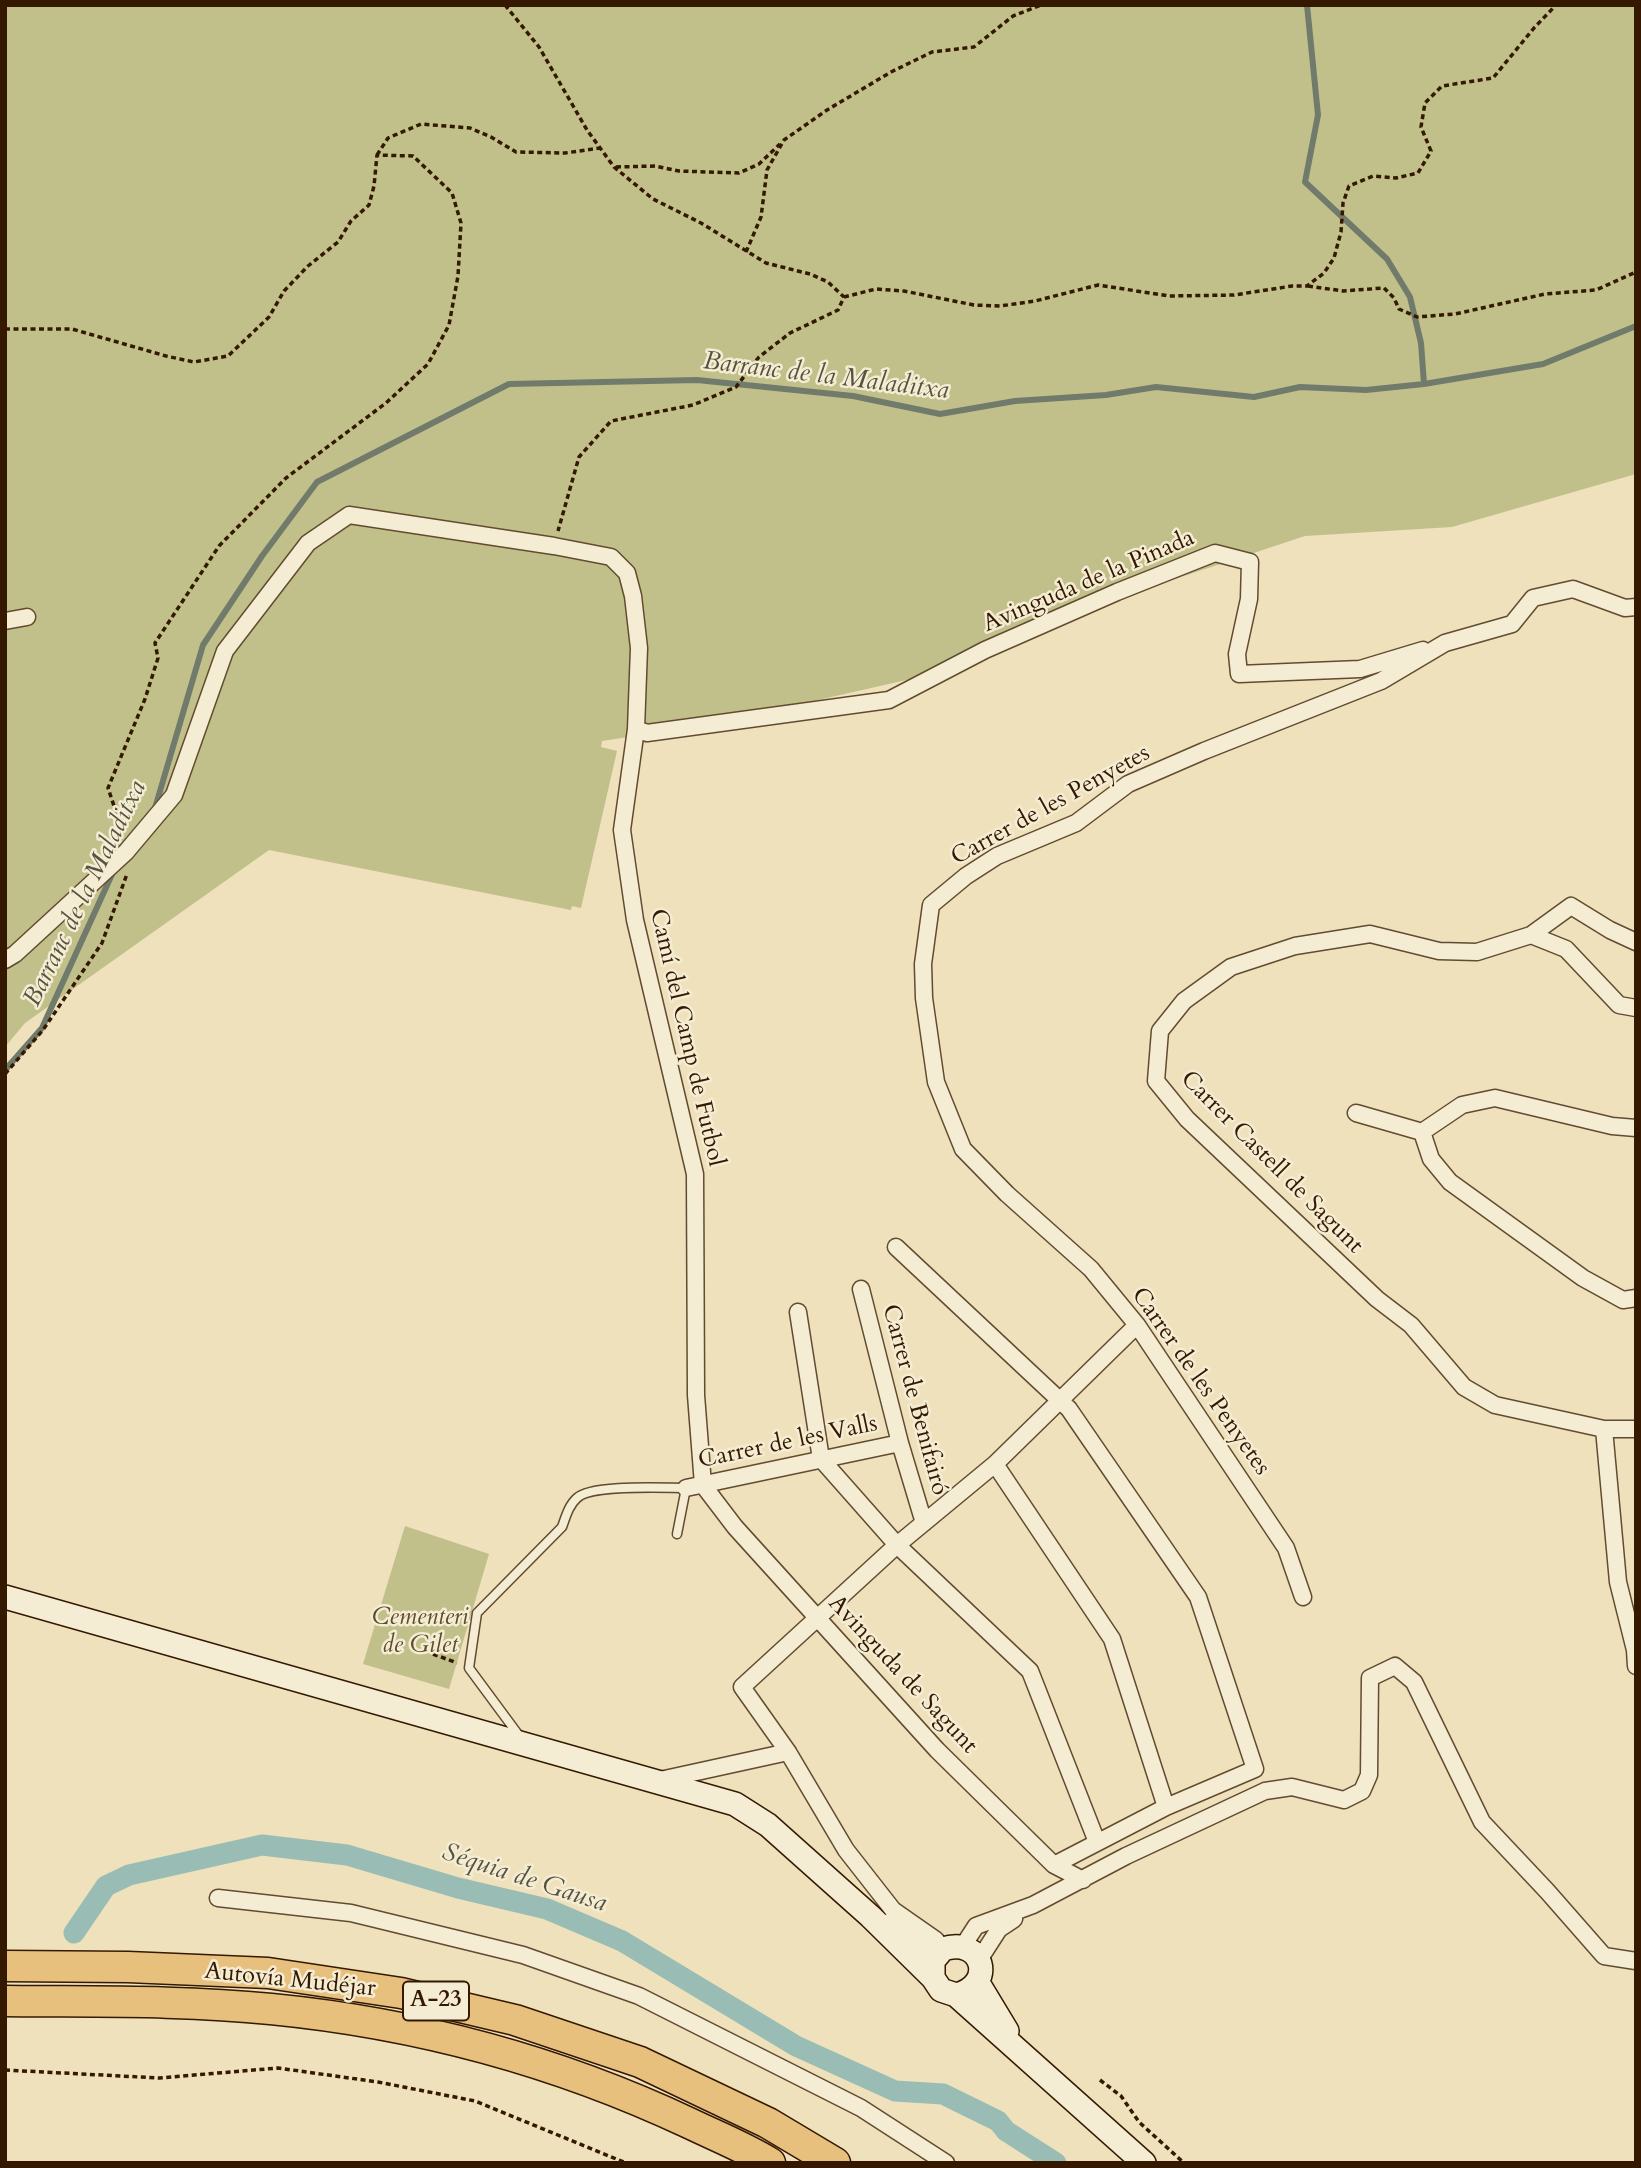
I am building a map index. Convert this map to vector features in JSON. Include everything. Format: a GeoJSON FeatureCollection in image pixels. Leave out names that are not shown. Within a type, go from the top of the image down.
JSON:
{"type":"FeatureCollection","features":[{"type":"Feature","properties":{"kind":"highway","name":"Autovía Mudéjar"},"geometry":{"type":"LineString","coordinates":[[5,1966],[128,1967],[268,1973],[414,1996],[515,2020],[640,2063],[768,2123],[835,2163]]}},
{"type":"Feature","properties":{"kind":"highway","name":"Autovía Mudéjar"},"geometry":{"type":"LineString","coordinates":[[5,2001],[131,2002],[270,2008],[387,2025],[508,2053],[637,2099],[769,2163]]}},
{"type":"Feature","properties":{"kind":"street","name":"Camí del Camp de Futbol"},"geometry":{"type":"LineString","coordinates":[[5,960],[15,954],[126,852],[174,795],[225,651],[308,543],[349,515],[611,557],[627,573],[633,596],[639,648],[636,729],[622,831],[635,920],[695,1174],[696,1395],[703,1485]]}},
{"type":"Feature","properties":{"kind":"street","name":"Avinguda de la Pinada"},"geometry":{"type":"LineString","coordinates":[[636,729],[647,733],[890,700],[997,645],[1214,553],[1251,562],[1249,599],[1237,654],[1239,674],[1360,668],[1446,643]]}},
{"type":"Feature","properties":{"kind":"street","name":"Carrer de les Penyetes"},"geometry":{"type":"LineString","coordinates":[[1303,1597],[1286,1548],[1137,1325],[1091,1269],[1007,1194],[963,1149],[936,1082],[924,998],[923,964],[931,905],[965,876],[997,856],[1076,823],[1128,784],[1381,681],[1446,643],[1512,624],[1533,598],[1573,589],[1625,608],[1636,607]]}},
{"type":"Feature","properties":{"kind":"street"},"geometry":{"type":"LineString","coordinates":[[5,621],[27,617]]}},
{"type":"Feature","properties":{"kind":"street","name":"Carrer Castell de Sagunt"},"geometry":{"type":"LineString","coordinates":[[1636,942],[1571,906],[1531,935],[1477,952],[1439,951],[1370,934],[1295,946],[1231,967],[1184,1001],[1160,1031],[1156,1081],[1187,1119],[1377,1299],[1411,1325],[1464,1387],[1495,1405],[1604,1429],[1636,1429]]}},
{"type":"Feature","properties":{"kind":"street"},"geometry":{"type":"LineString","coordinates":[[1531,935],[1566,949],[1619,1005],[1636,1009]]}},
{"type":"Feature","properties":{"kind":"street"},"geometry":{"type":"LineString","coordinates":[[1422,1132],[1462,1105],[1495,1098],[1612,1126],[1636,1128]]}},
{"type":"Feature","properties":{"kind":"street"},"geometry":{"type":"LineString","coordinates":[[1356,1112],[1422,1132]]}},
{"type":"Feature","properties":{"kind":"street"},"geometry":{"type":"LineString","coordinates":[[1422,1132],[1431,1159],[1450,1182],[1583,1278],[1623,1300],[1636,1298]]}},
{"type":"Feature","properties":{"kind":"street"},"geometry":{"type":"LineString","coordinates":[[896,1247],[1069,1409],[1198,1597],[1255,1769],[1166,1807],[1054,1865]]}},
{"type":"Feature","properties":{"kind":"street","name":"Carrer de Benifairó"},"geometry":{"type":"LineString","coordinates":[[861,1289],[900,1443],[924,1523]]}},
{"type":"Feature","properties":{"kind":"street"},"geometry":{"type":"LineString","coordinates":[[798,1311],[821,1459],[897,1545],[1030,1671],[1097,1842]]}},
{"type":"Feature","properties":{"kind":"street"},"geometry":{"type":"LineString","coordinates":[[956,1995],[968,1992],[978,1983],[981,1972],[958,1950],[893,1910],[846,1850],[788,1752],[742,1687],[897,1545],[995,1464],[1137,1325]]}},
{"type":"Feature","properties":{"kind":"street"},"geometry":{"type":"LineString","coordinates":[[1604,1429],[1618,1582],[1635,1650],[1636,1666]]}},
{"type":"Feature","properties":{"kind":"street","name":"Carrer de les Valls"},"geometry":{"type":"LineString","coordinates":[[686,1488],[900,1443]]}},
{"type":"Feature","properties":{"kind":"street"},"geometry":{"type":"LineString","coordinates":[[995,1464],[1112,1639],[1166,1807]]}},
{"type":"Feature","properties":{"kind":"street","name":"Avinguda de Sagunt"},"geometry":{"type":"LineString","coordinates":[[703,1485],[735,1527],[937,1750],[1054,1865],[1083,1880]]}},
{"type":"Feature","properties":{"kind":"street"},"geometry":{"type":"LineString","coordinates":[[5,1597],[735,1804],[768,1825],[870,1916],[933,1978],[941,1990],[956,1995],[1144,2163]]}},
{"type":"Feature","properties":{"kind":"street"},"geometry":{"type":"LineString","coordinates":[[933,1978],[933,1961],[999,1929],[1033,1905],[1126,1856],[1265,1791],[1292,1787],[1344,1800],[1362,1791],[1369,1775],[1370,1678],[1395,1665],[1414,1682],[1482,1822],[1548,1891],[1604,1956],[1636,1961]]}},
{"type":"Feature","properties":{"kind":"street"},"geometry":{"type":"LineString","coordinates":[[656,1781],[788,1752]]}},
{"type":"Feature","properties":{"kind":"street"},"geometry":{"type":"LineString","coordinates":[[218,1898],[351,1913],[523,1955],[639,1996],[861,2108],[946,2163]]}},
{"type":"Feature","properties":{"kind":"street"},"geometry":{"type":"LineString","coordinates":[[870,1916],[909,1937],[958,1950]]}},
{"type":"Feature","properties":{"kind":"street"},"geometry":{"type":"LineString","coordinates":[[978,1983],[1023,2056]]}},
{"type":"Feature","properties":{"kind":"lane"},"geometry":{"type":"LineString","coordinates":[[524,1743],[469,1668],[477,1613],[562,1527],[568,1509],[578,1496],[593,1490],[686,1488],[677,1534]]}},
{"type":"Feature","properties":{"kind":"path"},"geometry":{"type":"LineString","coordinates":[[505,5],[539,47],[587,130],[614,167],[653,199],[701,223],[746,252],[766,263],[810,274],[828,282],[844,297]]}},
{"type":"Feature","properties":{"kind":"path"},"geometry":{"type":"LineString","coordinates":[[614,167],[655,166],[679,172],[738,173],[759,164],[784,140],[827,110],[891,72],[933,52],[975,47],[1013,16],[1041,5]]}},
{"type":"Feature","properties":{"kind":"path"},"geometry":{"type":"LineString","coordinates":[[1307,286],[1324,273],[1334,258],[1341,232],[1343,203],[1349,186],[1373,176],[1396,178],[1418,173],[1431,151],[1421,127],[1425,103],[1442,86],[1493,78],[1534,27],[1556,5]]}},
{"type":"Feature","properties":{"kind":"path"},"geometry":{"type":"LineString","coordinates":[[5,329],[72,330],[194,362],[228,356],[269,317],[284,291],[308,265],[338,242],[352,221],[369,205],[377,155],[388,138],[421,124],[470,128],[516,152],[565,153],[600,148]]}},
{"type":"Feature","properties":{"kind":"path"},"geometry":{"type":"LineString","coordinates":[[746,252],[761,217],[767,170],[784,140]]}},
{"type":"Feature","properties":{"kind":"path"},"geometry":{"type":"LineString","coordinates":[[5,1074],[43,1030],[102,943],[130,867],[108,788],[158,658],[155,643],[219,546],[286,478],[350,431],[428,364],[449,325],[458,276],[461,223],[452,193],[413,156],[377,155]]}},
{"type":"Feature","properties":{"kind":"path"},"geometry":{"type":"LineString","coordinates":[[844,297],[876,289],[904,291],[974,305],[1000,306],[1035,301],[1098,285],[1169,296],[1234,295],[1293,285],[1343,291],[1384,288],[1399,309],[1417,317],[1455,314],[1545,294],[1596,290],[1636,272]]}},
{"type":"Feature","properties":{"kind":"path"},"geometry":{"type":"LineString","coordinates":[[554,546],[579,457],[611,421],[693,404],[736,387],[760,357],[790,333],[838,310],[844,297]]}},
{"type":"Feature","properties":{"kind":"path"},"geometry":{"type":"LineString","coordinates":[[433,1654],[469,1668]]}},
{"type":"Feature","properties":{"kind":"path"},"geometry":{"type":"LineString","coordinates":[[5,2070],[159,2078],[278,2068],[378,2082],[475,2101],[626,2163]]}},
{"type":"Feature","properties":{"kind":"path"},"geometry":{"type":"LineString","coordinates":[[1100,2080],[1121,2096],[1139,2122],[1184,2163]]}},
{"type":"Feature","properties":{"kind":"green space"},"geometry":{"type":"Polygon","coordinates":[[[5,5],[1636,5],[1636,474],[1452,527],[1305,536],[1054,619],[946,671],[708,725],[602,741],[601,747],[617,751],[581,908],[572,906],[571,910],[269,850],[25,1023],[5,1047],[5,5]]]}},
{"type":"Feature","properties":{"kind":"green space","name":"Cementeri de Gilet"},"geometry":{"type":"Polygon","coordinates":[[[405,1526],[489,1554],[449,1689],[363,1664],[405,1526]]]}},
{"type":"Feature","properties":{"kind":"waterway"},"geometry":{"type":"LineString","coordinates":[[1307,5],[1318,115],[1305,182],[1387,259],[1410,297],[1421,343],[1424,384]]}},
{"type":"Feature","properties":{"kind":"waterway","name":"Barranc de la Maladitxa"},"geometry":{"type":"LineString","coordinates":[[155,808],[203,645],[262,556],[317,482],[509,384],[697,380],[853,396],[940,414],[1015,401],[1106,395],[1156,387],[1254,397],[1300,387],[1366,390],[1424,384],[1543,364],[1636,326]]}},
{"type":"Feature","properties":{"kind":"waterway","name":"Barranc de la Maladitxa"},"geometry":{"type":"LineString","coordinates":[[5,1070],[42,1028],[114,870]]}},
{"type":"Feature","properties":{"kind":"waterway","name":"Séquia de Gausa"},"geometry":{"type":"LineString","coordinates":[[74,1933],[106,1886],[129,1875],[262,1845],[347,1855],[458,1888],[547,1909],[622,1941],[796,2046],[895,2091],[943,2094],[998,2121],[1006,2131],[1056,2163]]}}]}
